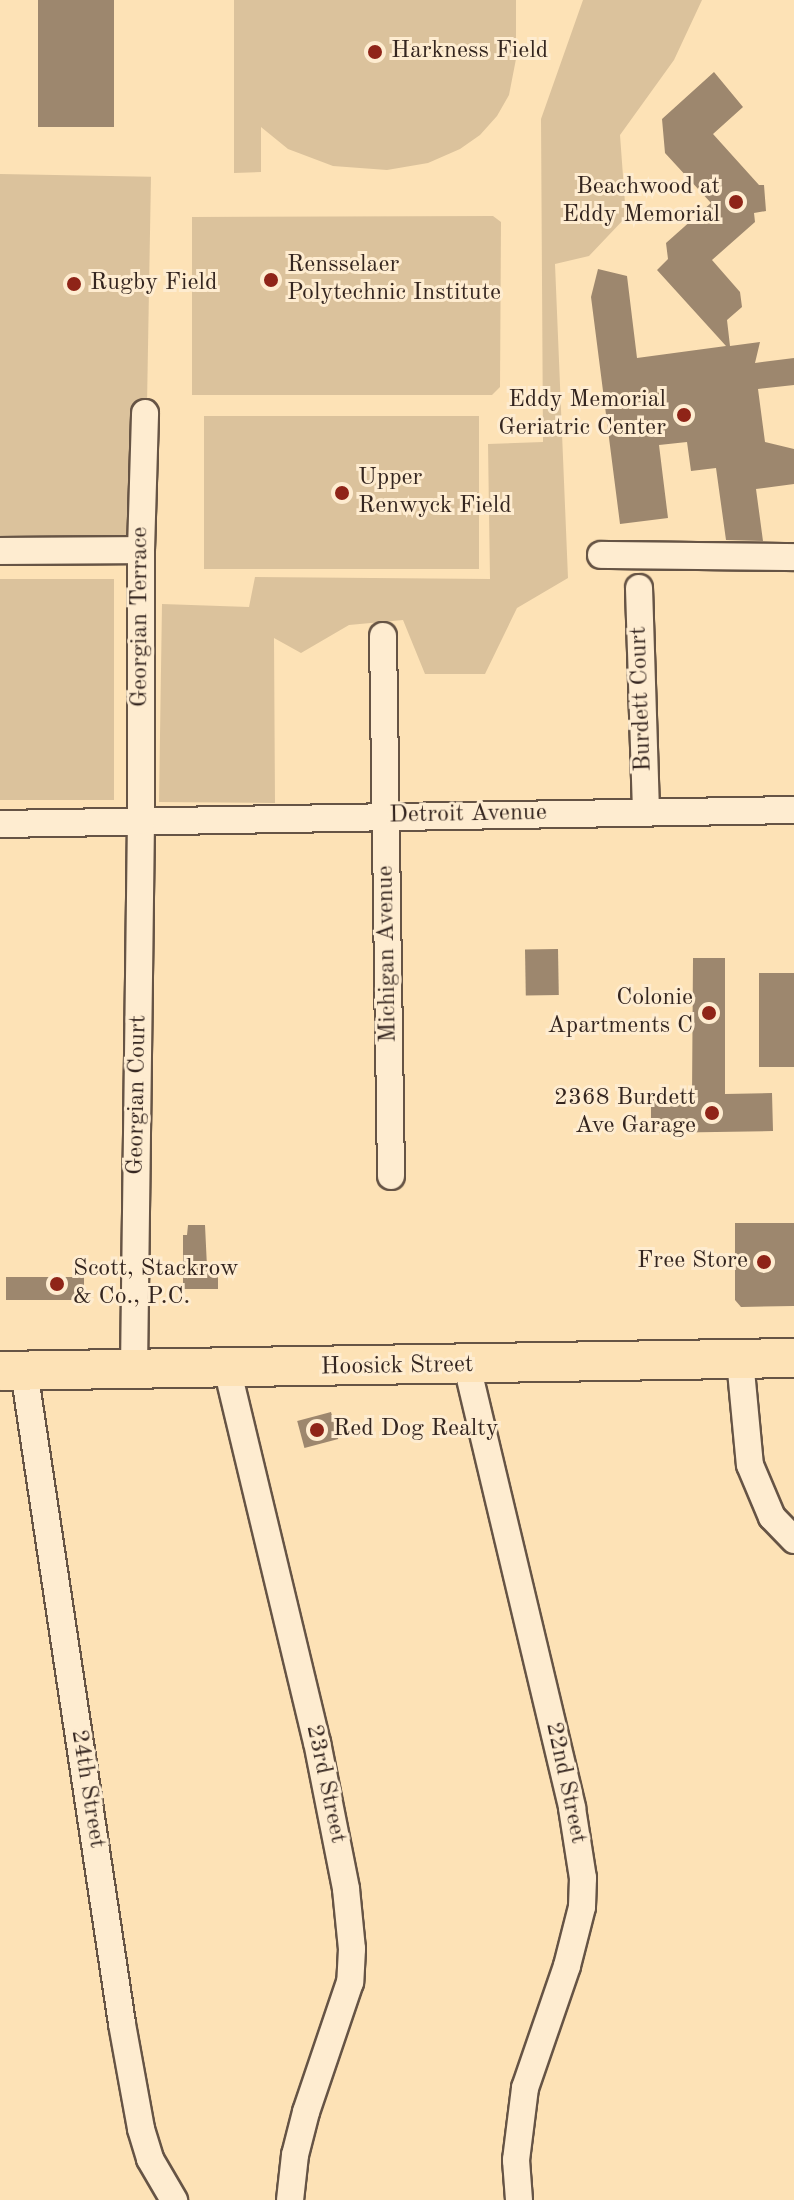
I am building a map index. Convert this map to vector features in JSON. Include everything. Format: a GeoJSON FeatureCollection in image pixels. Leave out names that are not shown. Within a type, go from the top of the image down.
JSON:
{"type":"FeatureCollection","features":[{"type":"Feature","properties":{"kind":"highway","name":"Hoosick Street"},"geometry":{"type":"LineString","coordinates":[[12,1371],[467,1366],[794,1358]]}},
{"type":"Feature","properties":{"kind":"street","name":"Georgian Terrace"},"geometry":{"type":"LineString","coordinates":[[141,821],[141,550],[145,413]]}},
{"type":"Feature","properties":{"kind":"street"},"geometry":{"type":"LineString","coordinates":[[0,551],[141,550]]}},
{"type":"Feature","properties":{"kind":"street"},"geometry":{"type":"LineString","coordinates":[[601,555],[794,557]]}},
{"type":"Feature","properties":{"kind":"street","name":"Burdett Court"},"geometry":{"type":"LineString","coordinates":[[639,588],[646,810]]}},
{"type":"Feature","properties":{"kind":"street","name":"Michigan Avenue"},"geometry":{"type":"LineString","coordinates":[[383,636],[391,1176]]}},
{"type":"Feature","properties":{"kind":"street","name":"Detroit Avenue"},"geometry":{"type":"LineString","coordinates":[[0,824],[646,810],[794,810]]}},
{"type":"Feature","properties":{"kind":"street","name":"Georgian Court"},"geometry":{"type":"LineString","coordinates":[[134,1369],[141,821]]}},
{"type":"Feature","properties":{"kind":"street"},"geometry":{"type":"LineString","coordinates":[[740,1360],[750,1465],[772,1517],[794,1540]]}},
{"type":"Feature","properties":{"kind":"street","name":"22nd Street"},"geometry":{"type":"LineString","coordinates":[[467,1366],[572,1808],[583,1878],[582,1907],[567,1966],[525,2088],[516,2160],[519,2200]]}},
{"type":"Feature","properties":{"kind":"street","name":"23rd Street"},"geometry":{"type":"LineString","coordinates":[[227,1368],[317,1742],[346,1889],[352,1949],[350,1982],[306,2112],[290,2200]]}},
{"type":"Feature","properties":{"kind":"street","name":"24th Street"},"geometry":{"type":"LineString","coordinates":[[12,1371],[141,2129],[150,2159],[174,2200]]}},
{"type":"Feature","properties":{"kind":"shaded area"},"geometry":{"type":"Polygon","coordinates":[[[234,0],[516,0],[516,59],[509,95],[497,116],[480,135],[460,149],[428,163],[387,170],[333,166],[288,149],[261,127],[261,172],[234,173],[234,0]]]}},
{"type":"Feature","properties":{"kind":"shaded area"},"geometry":{"type":"Polygon","coordinates":[[[583,0],[702,0],[674,60],[620,135],[626,217],[589,256],[555,264],[568,578],[517,608],[485,674],[425,674],[403,620],[349,625],[301,653],[274,638],[275,803],[159,802],[162,604],[249,607],[255,577],[490,579],[488,444],[543,442],[541,119],[583,0]]]}},
{"type":"Feature","properties":{"kind":"shaded area","name":"Rugby Field"},"geometry":{"type":"Polygon","coordinates":[[[0,174],[151,177],[144,554],[0,551],[0,174]]]}},
{"type":"Feature","properties":{"kind":"shaded area"},"geometry":{"type":"Polygon","coordinates":[[[493,216],[501,222],[500,387],[492,395],[192,395],[192,217],[493,216]]]}},
{"type":"Feature","properties":{"kind":"shaded area","name":"Upper Renwyck Field"},"geometry":{"type":"Polygon","coordinates":[[[204,416],[479,416],[479,569],[204,569],[204,416]]]}},
{"type":"Feature","properties":{"kind":"shaded area"},"geometry":{"type":"Polygon","coordinates":[[[0,579],[114,579],[114,800],[0,800],[0,579]]]}},
{"type":"Feature","properties":{"kind":"building"},"geometry":{"type":"Polygon","coordinates":[[[38,0],[114,0],[114,127],[38,127],[38,0]]]}},
{"type":"Feature","properties":{"kind":"building","name":"Eddy Memorial Geriatric Center"},"geometry":{"type":"Polygon","coordinates":[[[714,72],[743,107],[713,134],[759,185],[764,185],[766,211],[754,213],[755,222],[712,260],[740,292],[742,307],[727,320],[730,346],[760,342],[755,363],[794,358],[794,385],[758,389],[765,442],[794,449],[794,484],[756,489],[763,541],[726,540],[716,468],[691,471],[687,442],[659,445],[668,518],[620,524],[591,297],[598,269],[627,276],[637,358],[726,346],[657,270],[668,259],[666,243],[711,203],[665,153],[662,119],[714,72]]]}},
{"type":"Feature","properties":{"kind":"building"},"geometry":{"type":"Polygon","coordinates":[[[558,949],[559,995],[526,996],[525,950],[558,949]]]}},
{"type":"Feature","properties":{"kind":"building"},"geometry":{"type":"Polygon","coordinates":[[[693,958],[725,958],[725,1094],[772,1093],[773,1131],[651,1133],[651,1095],[692,1095],[693,958]]]}},
{"type":"Feature","properties":{"kind":"building"},"geometry":{"type":"Polygon","coordinates":[[[759,973],[794,973],[794,1067],[759,1067],[759,973]]]}},
{"type":"Feature","properties":{"kind":"building","name":"Free Store"},"geometry":{"type":"Polygon","coordinates":[[[735,1223],[794,1223],[794,1306],[741,1307],[735,1300],[735,1223]]]}},
{"type":"Feature","properties":{"kind":"building"},"geometry":{"type":"Polygon","coordinates":[[[188,1225],[205,1225],[207,1267],[218,1267],[218,1289],[183,1289],[183,1235],[187,1235],[188,1225]]]}},
{"type":"Feature","properties":{"kind":"building"},"geometry":{"type":"Polygon","coordinates":[[[6,1277],[84,1277],[84,1300],[6,1300],[6,1277]]]}},
{"type":"Feature","properties":{"kind":"building","name":"Red Dog Realty"},"geometry":{"type":"Polygon","coordinates":[[[331,1412],[338,1439],[304,1448],[297,1421],[331,1412]]]}},
{"type":"Feature","properties":{"kind":"place","name":"Harkness Field"},"geometry":{"type":"Point","coordinates":[375,52]}},
{"type":"Feature","properties":{"kind":"place","name":"Beachwood at Eddy Memorial"},"geometry":{"type":"Point","coordinates":[736,202]}},
{"type":"Feature","properties":{"kind":"place","name":"Rensselaer Polytechnic Institute"},"geometry":{"type":"Point","coordinates":[271,280]}},
{"type":"Feature","properties":{"kind":"place","name":"Rugby Field"},"geometry":{"type":"Point","coordinates":[74,284]}},
{"type":"Feature","properties":{"kind":"place","name":"Eddy Memorial Geriatric Center"},"geometry":{"type":"Point","coordinates":[684,415]}},
{"type":"Feature","properties":{"kind":"place","name":"Upper Renwyck Field"},"geometry":{"type":"Point","coordinates":[342,493]}},
{"type":"Feature","properties":{"kind":"place","name":"Colonie Apartments C"},"geometry":{"type":"Point","coordinates":[709,1013]}},
{"type":"Feature","properties":{"kind":"place","name":"2368 Burdett Ave Garage"},"geometry":{"type":"Point","coordinates":[712,1113]}},
{"type":"Feature","properties":{"kind":"place","name":"Free Store"},"geometry":{"type":"Point","coordinates":[764,1262]}},
{"type":"Feature","properties":{"kind":"place","name":"Scott, Stackrow & Co., P.C."},"geometry":{"type":"Point","coordinates":[57,1284]}},
{"type":"Feature","properties":{"kind":"place","name":"Red Dog Realty"},"geometry":{"type":"Point","coordinates":[317,1430]}}]}
